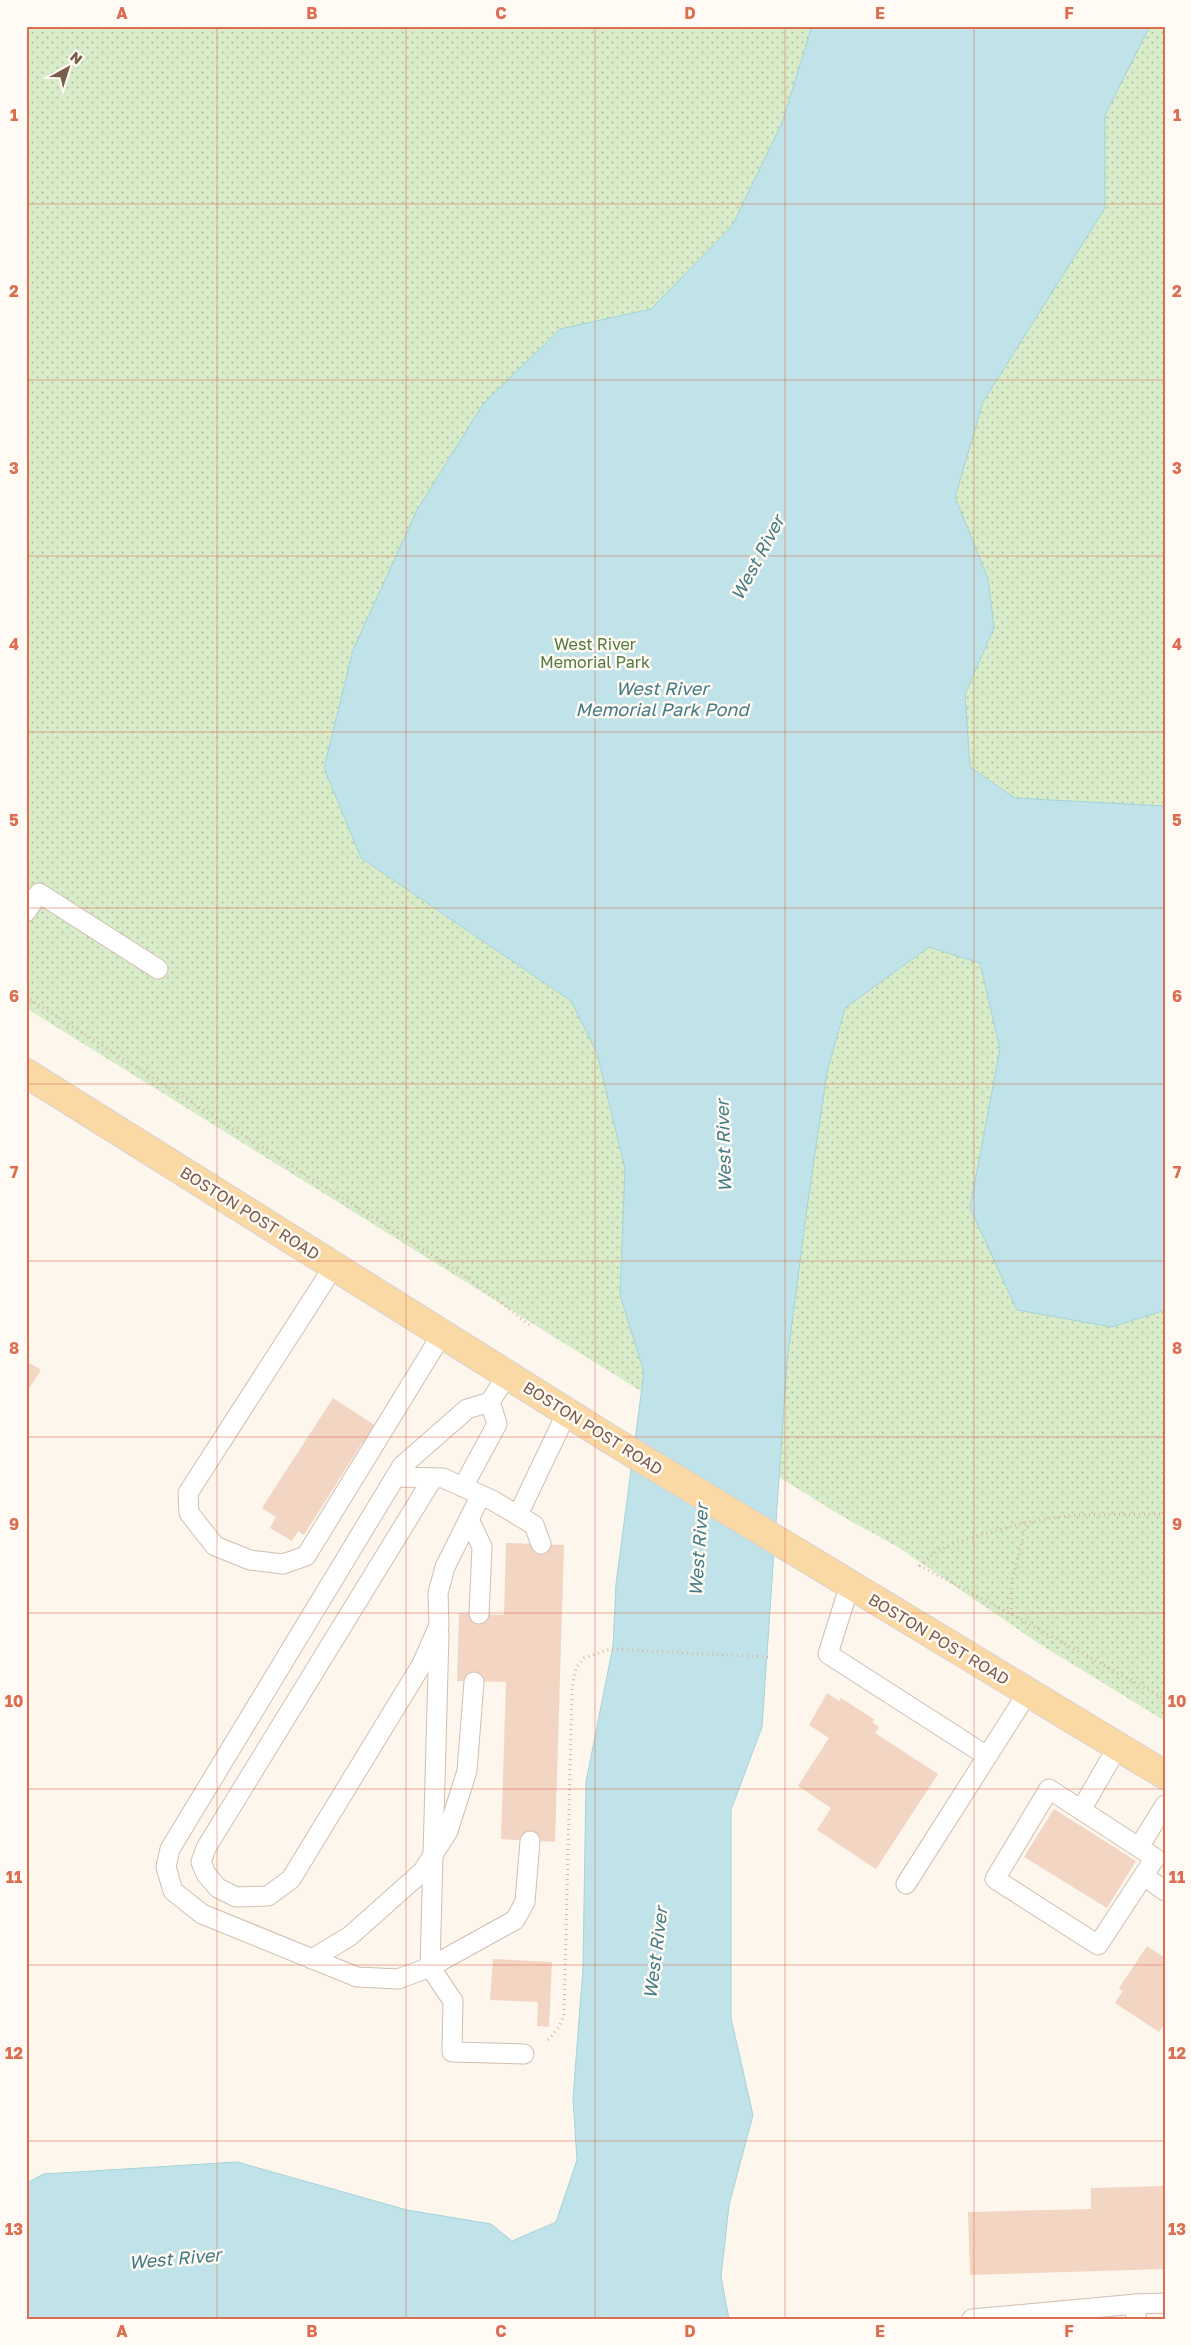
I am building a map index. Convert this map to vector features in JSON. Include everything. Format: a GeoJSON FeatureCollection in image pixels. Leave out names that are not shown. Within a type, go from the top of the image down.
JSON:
{"type":"FeatureCollection","features":[{"type":"Feature","properties":{"kind":"main road","name":"BOSTON POST ROAD"},"geometry":{"type":"LineString","coordinates":[[26,1073],[608,1438],[1165,1775]]}},
{"type":"Feature","properties":{"kind":"lane"},"geometry":{"type":"LineString","coordinates":[[26,912],[40,893],[158,969]]}},
{"type":"Feature","properties":{"kind":"lane"},"geometry":{"type":"LineString","coordinates":[[334,1266],[188,1493],[189,1513],[215,1546],[250,1560],[283,1564],[306,1556],[442,1334]]}},
{"type":"Feature","properties":{"kind":"lane"},"geometry":{"type":"LineString","coordinates":[[507,1375],[490,1402],[467,1409],[402,1466],[170,1850],[166,1867],[173,1891],[202,1914],[357,1977],[398,1979],[430,1967],[515,1920],[525,1902],[530,1841]]}},
{"type":"Feature","properties":{"kind":"lane"},"geometry":{"type":"LineString","coordinates":[[463,1487],[497,1424],[490,1402]]}},
{"type":"Feature","properties":{"kind":"lane"},"geometry":{"type":"LineString","coordinates":[[518,1515],[567,1412]]}},
{"type":"Feature","properties":{"kind":"lane"},"geometry":{"type":"LineString","coordinates":[[395,1477],[443,1478],[481,1495],[534,1525],[541,1544]]}},
{"type":"Feature","properties":{"kind":"lane"},"geometry":{"type":"LineString","coordinates":[[433,1478],[206,1848],[201,1862],[206,1874],[218,1888],[236,1897],[268,1896],[291,1879],[422,1664],[439,1625]]}},
{"type":"Feature","properties":{"kind":"lane"},"geometry":{"type":"LineString","coordinates":[[481,1495],[445,1567],[438,1593],[439,1625],[430,1967],[453,2002],[452,2052],[524,2054]]}},
{"type":"Feature","properties":{"kind":"lane"},"geometry":{"type":"LineString","coordinates":[[469,1519],[482,1547],[479,1614]]}},
{"type":"Feature","properties":{"kind":"lane"},"geometry":{"type":"LineString","coordinates":[[850,1584],[828,1654],[986,1756]]}},
{"type":"Feature","properties":{"kind":"lane"},"geometry":{"type":"LineString","coordinates":[[312,1959],[350,1936],[423,1871],[448,1831],[467,1772],[474,1682]]}},
{"type":"Feature","properties":{"kind":"lane"},"geometry":{"type":"LineString","coordinates":[[906,1884],[1028,1692]]}},
{"type":"Feature","properties":{"kind":"lane"},"geometry":{"type":"LineString","coordinates":[[1081,1810],[1118,1746]]}},
{"type":"Feature","properties":{"kind":"lane"},"geometry":{"type":"LineString","coordinates":[[1049,1789],[1081,1810],[1155,1858],[1098,1945],[994,1879],[1049,1789]]}},
{"type":"Feature","properties":{"kind":"lane"},"geometry":{"type":"LineString","coordinates":[[1139,1847],[1165,1806]]}},
{"type":"Feature","properties":{"kind":"lane"},"geometry":{"type":"LineString","coordinates":[[1144,1876],[1165,1891]]}},
{"type":"Feature","properties":{"kind":"lane"},"geometry":{"type":"LineString","coordinates":[[972,2319],[1136,2311],[1165,2303]]}},
{"type":"Feature","properties":{"kind":"path"},"geometry":{"type":"LineString","coordinates":[[26,997],[470,1279],[532,1327]]}},
{"type":"Feature","properties":{"kind":"path"},"geometry":{"type":"LineString","coordinates":[[1165,1514],[1074,1516],[1027,1522],[954,1542],[936,1552],[920,1566],[1011,1614],[1165,1700]]}},
{"type":"Feature","properties":{"kind":"path"},"geometry":{"type":"LineString","coordinates":[[1011,1614],[1012,1580],[1027,1522]]}},
{"type":"Feature","properties":{"kind":"path"},"geometry":{"type":"LineString","coordinates":[[524,2054],[547,2041],[559,2027],[564,2015],[572,1689],[576,1668],[584,1658],[610,1649],[769,1657]]}},
{"type":"Feature","properties":{"kind":"green space","name":"West River Memorial Park"},"geometry":{"type":"Polygon","coordinates":[[[26,26],[1165,26],[1165,1721],[1038,1643],[898,1547],[840,1515],[26,1008],[26,26]]]}},
{"type":"Feature","properties":{"kind":"water","name":"West River Memorial Park Pond"},"geometry":{"type":"Polygon","coordinates":[[[812,26],[1150,26],[1105,115],[1105,208],[983,402],[955,497],[988,579],[994,628],[965,694],[970,767],[1015,798],[1165,806],[1165,1310],[1112,1327],[1017,1310],[970,1208],[1000,1049],[980,963],[929,947],[845,1008],[827,1072],[787,1361],[762,1727],[731,1810],[731,2018],[753,2115],[729,2205],[721,2277],[729,2319],[26,2319],[26,2183],[44,2174],[237,2162],[407,2210],[491,2224],[512,2241],[556,2222],[577,2160],[573,2098],[583,1968],[586,1782],[613,1646],[616,1584],[644,1372],[620,1295],[625,1169],[597,1053],[571,1001],[361,858],[324,768],[353,650],[417,510],[483,404],[560,329],[651,309],[732,226],[782,123],[812,26]]]}},
{"type":"Feature","properties":{"kind":"building"},"geometry":{"type":"Polygon","coordinates":[[[26,1361],[41,1370],[26,1393],[26,1361]]]}},
{"type":"Feature","properties":{"kind":"building"},"geometry":{"type":"Polygon","coordinates":[[[333,1398],[379,1428],[368,1446],[362,1443],[304,1535],[298,1531],[292,1541],[270,1528],[276,1517],[262,1508],[333,1398]]]}},
{"type":"Feature","properties":{"kind":"building"},"geometry":{"type":"Polygon","coordinates":[[[506,1543],[564,1545],[555,1842],[501,1839],[506,1682],[457,1681],[459,1613],[504,1615],[506,1543]]]}},
{"type":"Feature","properties":{"kind":"building"},"geometry":{"type":"Polygon","coordinates":[[[827,1693],[839,1701],[841,1698],[875,1720],[872,1722],[879,1727],[875,1733],[938,1774],[876,1869],[817,1830],[831,1808],[798,1786],[829,1738],[809,1725],[827,1693]]]}},
{"type":"Feature","properties":{"kind":"building"},"geometry":{"type":"Polygon","coordinates":[[[1054,1809],[1136,1861],[1107,1908],[1024,1857],[1054,1809]]]}},
{"type":"Feature","properties":{"kind":"building"},"geometry":{"type":"Polygon","coordinates":[[[1147,1946],[1165,1958],[1165,2023],[1159,2032],[1115,2003],[1123,1991],[1119,1988],[1147,1946]]]}},
{"type":"Feature","properties":{"kind":"building"},"geometry":{"type":"Polygon","coordinates":[[[493,1959],[552,1962],[549,2027],[537,2026],[538,2002],[490,2000],[493,1959]]]}},
{"type":"Feature","properties":{"kind":"building"},"geometry":{"type":"Polygon","coordinates":[[[1165,2186],[1165,2269],[970,2275],[968,2212],[1091,2209],[1091,2188],[1165,2186]]]}},
{"type":"Feature","properties":{"kind":"water label","name":"West River"},"geometry":{"type":"Point","coordinates":[758,558]}},
{"type":"Feature","properties":{"kind":"water label","name":"West River"},"geometry":{"type":"Point","coordinates":[724,1146]}},
{"type":"Feature","properties":{"kind":"water label","name":"West River"},"geometry":{"type":"Point","coordinates":[699,1550]}},
{"type":"Feature","properties":{"kind":"water label","name":"West River"},"geometry":{"type":"Point","coordinates":[656,1953]}},
{"type":"Feature","properties":{"kind":"water label","name":"West River"},"geometry":{"type":"Point","coordinates":[175,2259]}}]}
